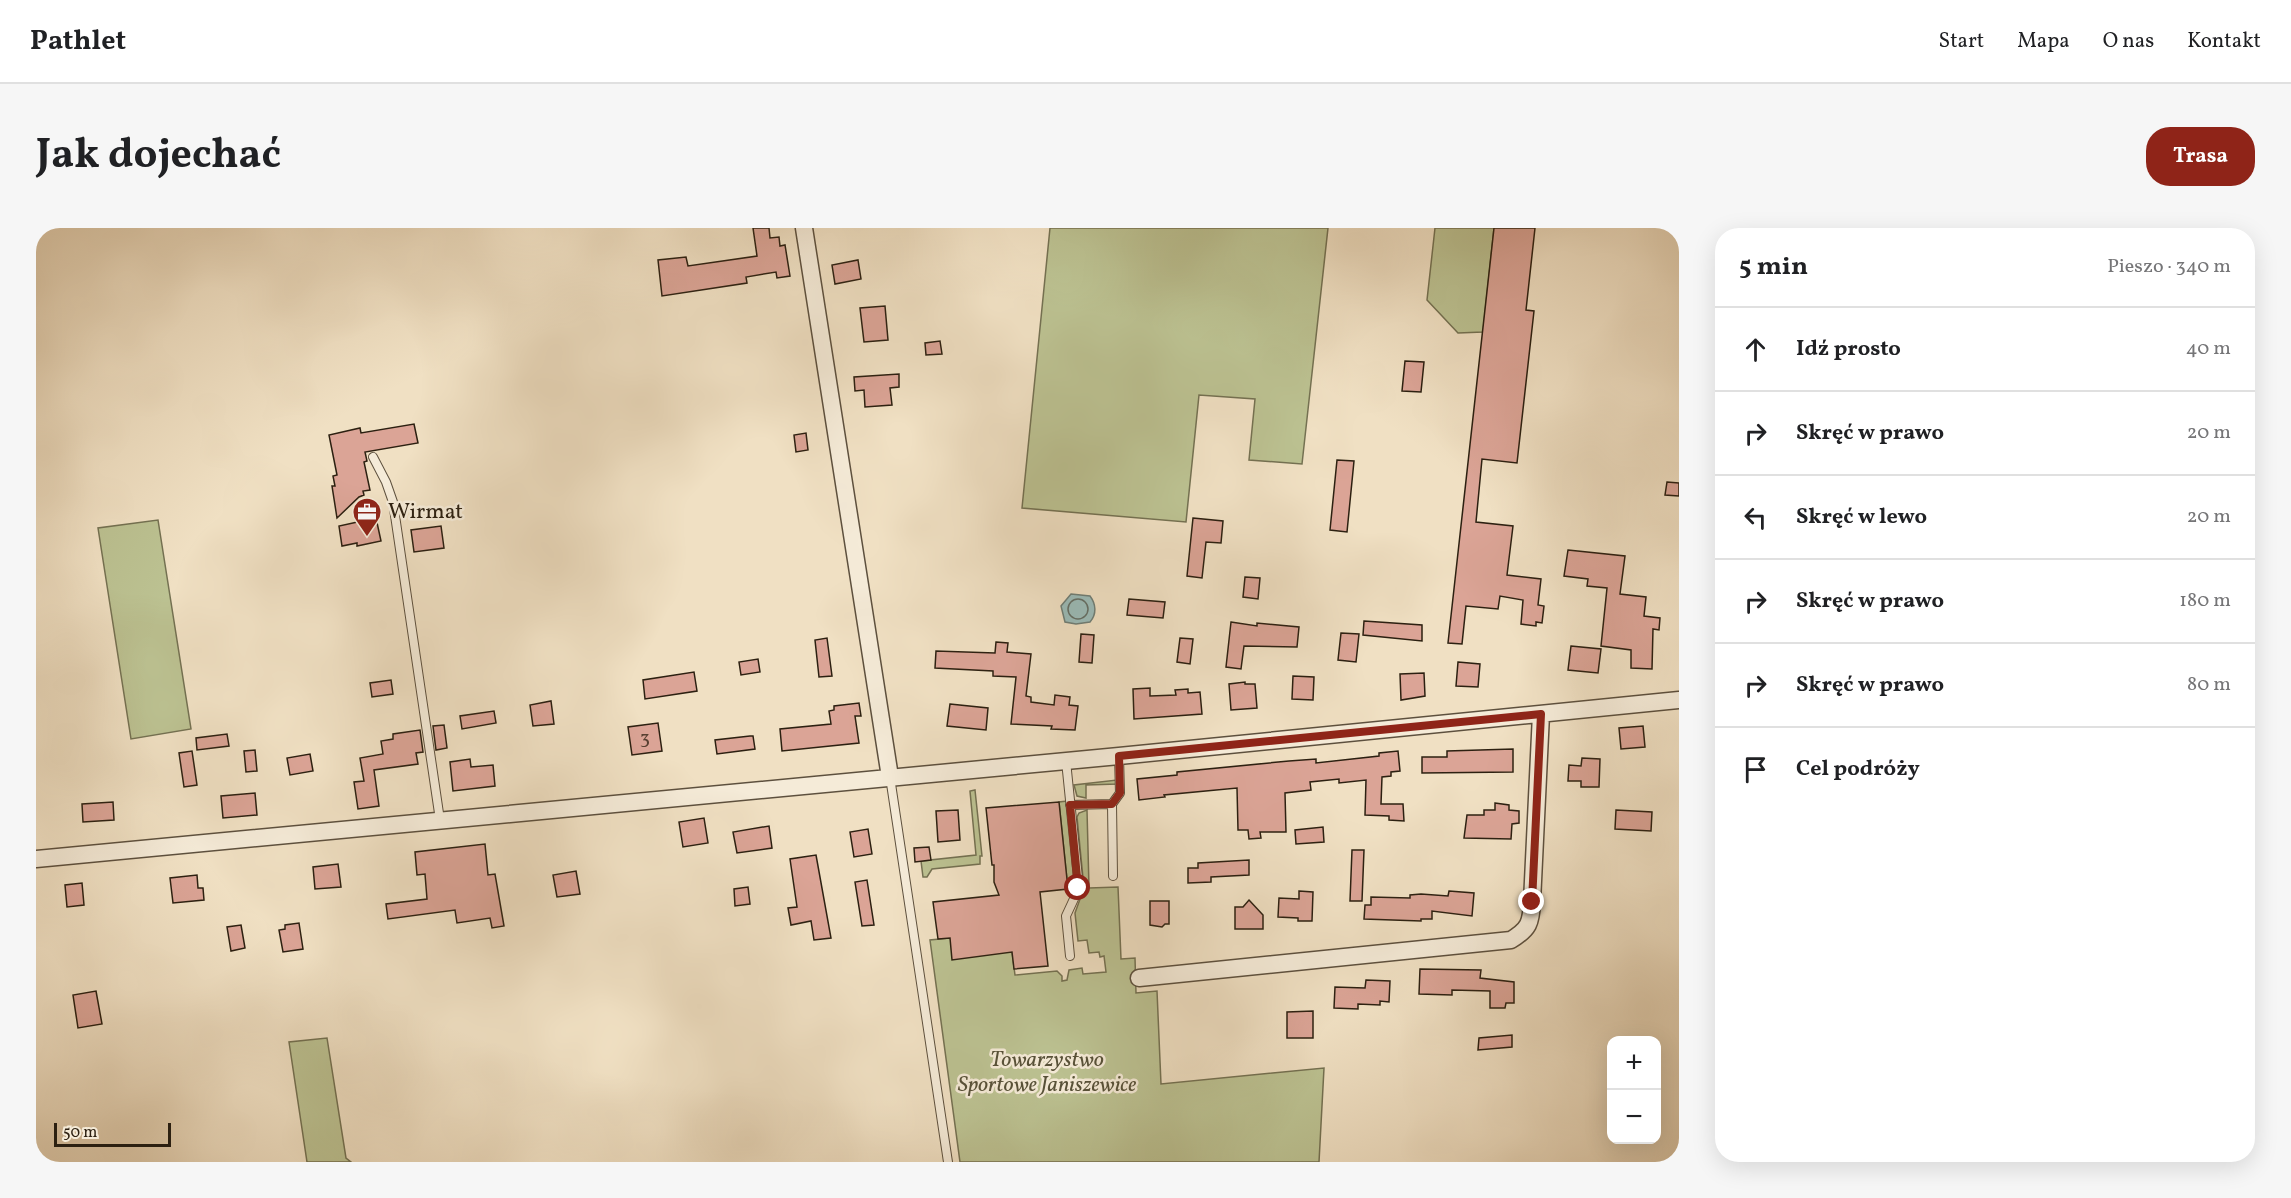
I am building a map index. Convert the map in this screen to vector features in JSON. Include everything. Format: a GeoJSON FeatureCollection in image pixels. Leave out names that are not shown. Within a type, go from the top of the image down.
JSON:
{"type":"FeatureCollection","features":[{"type":"Feature","properties":{"kind":"street"},"geometry":{"type":"LineString","coordinates":[[804,228],[890,777]]}},
{"type":"Feature","properties":{"kind":"street"},"geometry":{"type":"LineString","coordinates":[[36,859],[1679,700]]}},
{"type":"Feature","properties":{"kind":"street"},"geometry":{"type":"LineString","coordinates":[[1139,978],[1511,940],[1524,933],[1531,921],[1541,714]]}},
{"type":"Feature","properties":{"kind":"lane"},"geometry":{"type":"LineString","coordinates":[[373,457],[393,502],[440,820]]}},
{"type":"Feature","properties":{"kind":"lane"},"geometry":{"type":"LineString","coordinates":[[1113,876],[1112,804],[1120,793],[1119,756]]}},
{"type":"Feature","properties":{"kind":"lane"},"geometry":{"type":"LineString","coordinates":[[1066,761],[1078,888],[1066,916],[1070,956]]}},
{"type":"Feature","properties":{"kind":"lane"},"geometry":{"type":"LineString","coordinates":[[890,777],[948,1162]]}},
{"type":"Feature","properties":{"kind":"lane"},"geometry":{"type":"LineString","coordinates":[[1070,805],[1112,804]]}},
{"type":"Feature","properties":{"kind":"green space"},"geometry":{"type":"Polygon","coordinates":[[[1050,228],[1328,228],[1302,464],[1249,460],[1255,399],[1199,395],[1186,522],[1022,508],[1050,228]]]}},
{"type":"Feature","properties":{"kind":"green space"},"geometry":{"type":"Polygon","coordinates":[[[1435,228],[1494,228],[1483,332],[1458,333],[1427,300],[1435,228]]]}},
{"type":"Feature","properties":{"kind":"green space"},"geometry":{"type":"Polygon","coordinates":[[[158,520],[191,729],[131,739],[98,528],[158,520]]]}},
{"type":"Feature","properties":{"kind":"green space"},"geometry":{"type":"Polygon","coordinates":[[[1117,780],[1117,784],[1086,785],[1086,798],[1077,796],[1074,785],[1117,780]]]}},
{"type":"Feature","properties":{"kind":"green space"},"geometry":{"type":"Polygon","coordinates":[[[975,790],[982,856],[980,856],[980,864],[932,869],[927,877],[923,877],[921,861],[976,855],[970,791],[975,790]]]}},
{"type":"Feature","properties":{"kind":"green space"},"geometry":{"type":"Polygon","coordinates":[[[1067,801],[1075,885],[1073,889],[1068,889],[1059,802],[1067,801]]]}},
{"type":"Feature","properties":{"kind":"green space","name":"Towarzystwo Sportowe Janiszewice"},"geometry":{"type":"Polygon","coordinates":[[[1087,810],[1089,888],[1118,887],[1121,959],[1135,958],[1136,993],[1157,991],[1161,1084],[1324,1068],[1319,1162],[960,1162],[930,940],[950,938],[1012,952],[1015,975],[1057,971],[1062,976],[1062,981],[1067,980],[1069,970],[1082,968],[1083,974],[1106,972],[1104,956],[1100,957],[1099,952],[1089,953],[1087,940],[1078,941],[1075,913],[1084,888],[1077,817],[1079,813],[1087,810]]]}},
{"type":"Feature","properties":{"kind":"green space"},"geometry":{"type":"Polygon","coordinates":[[[327,1038],[346,1158],[351,1162],[307,1162],[289,1042],[327,1038]]]}},
{"type":"Feature","properties":{"kind":"water"},"geometry":{"type":"Polygon","coordinates":[[[1071,594],[1090,596],[1095,609],[1090,622],[1076,624],[1065,622],[1061,606],[1071,594]]]}},
{"type":"Feature","properties":{"kind":"building"},"geometry":{"type":"Polygon","coordinates":[[[753,228],[769,228],[770,238],[779,237],[780,246],[785,245],[790,276],[777,278],[776,272],[746,277],[747,283],[662,296],[658,260],[686,257],[688,266],[757,256],[753,228]]]}},
{"type":"Feature","properties":{"kind":"building"},"geometry":{"type":"Polygon","coordinates":[[[1494,228],[1535,228],[1526,310],[1534,311],[1517,463],[1482,459],[1476,522],[1513,526],[1507,575],[1541,579],[1538,605],[1544,606],[1542,623],[1536,622],[1536,626],[1521,624],[1523,600],[1500,596],[1498,609],[1466,606],[1462,644],[1448,643],[1494,228]]]}},
{"type":"Feature","properties":{"kind":"building"},"geometry":{"type":"Polygon","coordinates":[[[858,260],[861,279],[835,284],[832,265],[858,260]]]}},
{"type":"Feature","properties":{"kind":"building"},"geometry":{"type":"Polygon","coordinates":[[[885,306],[888,340],[864,342],[860,308],[885,306]]]}},
{"type":"Feature","properties":{"kind":"building"},"geometry":{"type":"Polygon","coordinates":[[[940,341],[942,354],[926,355],[925,343],[940,341]]]}},
{"type":"Feature","properties":{"kind":"building"},"geometry":{"type":"Polygon","coordinates":[[[1405,361],[1424,362],[1421,392],[1402,391],[1405,361]]]}},
{"type":"Feature","properties":{"kind":"building"},"geometry":{"type":"Polygon","coordinates":[[[899,374],[899,387],[890,388],[892,405],[865,407],[864,390],[855,391],[854,377],[899,374]]]}},
{"type":"Feature","properties":{"kind":"building"},"geometry":{"type":"Polygon","coordinates":[[[414,424],[418,443],[365,452],[367,461],[364,462],[370,490],[363,491],[364,495],[337,518],[332,486],[335,486],[333,476],[337,475],[329,435],[360,428],[361,433],[414,424]]]}},
{"type":"Feature","properties":{"kind":"building"},"geometry":{"type":"Polygon","coordinates":[[[806,433],[808,450],[796,452],[794,435],[806,433]]]}},
{"type":"Feature","properties":{"kind":"building"},"geometry":{"type":"Polygon","coordinates":[[[1337,460],[1354,461],[1347,532],[1330,530],[1337,460]]]}},
{"type":"Feature","properties":{"kind":"building"},"geometry":{"type":"Polygon","coordinates":[[[1667,482],[1679,483],[1679,496],[1665,495],[1667,482]]]}},
{"type":"Feature","properties":{"kind":"building"},"geometry":{"type":"Polygon","coordinates":[[[376,518],[381,541],[357,546],[357,543],[342,546],[339,526],[376,518]]]}},
{"type":"Feature","properties":{"kind":"building"},"geometry":{"type":"Polygon","coordinates":[[[1193,518],[1223,521],[1221,543],[1206,542],[1202,578],[1187,576],[1193,518]]]}},
{"type":"Feature","properties":{"kind":"building"},"geometry":{"type":"Polygon","coordinates":[[[441,526],[444,548],[414,552],[411,530],[441,526]]]}},
{"type":"Feature","properties":{"kind":"building"},"geometry":{"type":"Polygon","coordinates":[[[1568,550],[1625,556],[1620,594],[1646,597],[1644,616],[1660,618],[1659,630],[1653,629],[1652,669],[1631,668],[1631,650],[1601,646],[1607,588],[1587,586],[1588,579],[1564,576],[1568,550]]]}},
{"type":"Feature","properties":{"kind":"building"},"geometry":{"type":"Polygon","coordinates":[[[1245,577],[1260,578],[1258,599],[1243,597],[1245,577]]]}},
{"type":"Feature","properties":{"kind":"building"},"geometry":{"type":"Polygon","coordinates":[[[1129,599],[1165,602],[1163,618],[1127,615],[1129,599]]]}},
{"type":"Feature","properties":{"kind":"building"},"geometry":{"type":"Polygon","coordinates":[[[1364,621],[1422,625],[1422,641],[1363,635],[1364,621]]]}},
{"type":"Feature","properties":{"kind":"building"},"geometry":{"type":"Polygon","coordinates":[[[1231,622],[1257,626],[1257,623],[1299,627],[1297,647],[1244,646],[1241,669],[1226,667],[1231,622]]]}},
{"type":"Feature","properties":{"kind":"building"},"geometry":{"type":"Polygon","coordinates":[[[1341,633],[1359,634],[1356,662],[1338,660],[1341,633]]]}},
{"type":"Feature","properties":{"kind":"building"},"geometry":{"type":"Polygon","coordinates":[[[1081,634],[1094,635],[1092,663],[1079,662],[1081,634]]]}},
{"type":"Feature","properties":{"kind":"building"},"geometry":{"type":"Polygon","coordinates":[[[827,638],[832,676],[819,677],[815,640],[827,638]]]}},
{"type":"Feature","properties":{"kind":"building"},"geometry":{"type":"Polygon","coordinates":[[[1180,638],[1193,639],[1190,664],[1177,662],[1180,638]]]}},
{"type":"Feature","properties":{"kind":"building"},"geometry":{"type":"Polygon","coordinates":[[[996,642],[1008,643],[1007,652],[1031,654],[1026,696],[1031,697],[1031,702],[1054,705],[1055,695],[1070,697],[1069,705],[1078,706],[1075,730],[1051,729],[1052,726],[1011,724],[1016,677],[993,676],[993,671],[935,668],[936,651],[995,653],[996,642]]]}},
{"type":"Feature","properties":{"kind":"building"},"geometry":{"type":"Polygon","coordinates":[[[1571,646],[1601,649],[1598,673],[1568,670],[1571,646]]]}},
{"type":"Feature","properties":{"kind":"building"},"geometry":{"type":"Polygon","coordinates":[[[758,659],[760,672],[741,675],[739,662],[758,659]]]}},
{"type":"Feature","properties":{"kind":"building"},"geometry":{"type":"Polygon","coordinates":[[[1458,662],[1480,664],[1478,687],[1456,686],[1458,662]]]}},
{"type":"Feature","properties":{"kind":"building"},"geometry":{"type":"Polygon","coordinates":[[[694,672],[697,691],[645,699],[643,680],[694,672]]]}},
{"type":"Feature","properties":{"kind":"building"},"geometry":{"type":"Polygon","coordinates":[[[1424,673],[1425,696],[1401,700],[1400,674],[1424,673]]]}},
{"type":"Feature","properties":{"kind":"building"},"geometry":{"type":"Polygon","coordinates":[[[1293,676],[1314,677],[1313,700],[1292,699],[1293,676]]]}},
{"type":"Feature","properties":{"kind":"building"},"geometry":{"type":"Polygon","coordinates":[[[391,680],[393,694],[372,697],[370,683],[391,680]]]}},
{"type":"Feature","properties":{"kind":"building"},"geometry":{"type":"Polygon","coordinates":[[[1245,682],[1245,684],[1255,684],[1257,708],[1231,710],[1229,684],[1245,682]]]}},
{"type":"Feature","properties":{"kind":"building"},"geometry":{"type":"Polygon","coordinates":[[[1150,688],[1150,696],[1176,695],[1175,690],[1188,689],[1188,693],[1200,692],[1202,714],[1134,719],[1133,689],[1150,688]]]}},
{"type":"Feature","properties":{"kind":"building"},"geometry":{"type":"Polygon","coordinates":[[[551,701],[554,724],[533,726],[530,705],[551,701]]]}},
{"type":"Feature","properties":{"kind":"building"},"geometry":{"type":"Polygon","coordinates":[[[859,703],[861,716],[855,716],[859,743],[782,751],[780,729],[831,724],[829,711],[834,710],[834,706],[859,703]]]}},
{"type":"Feature","properties":{"kind":"building"},"geometry":{"type":"Polygon","coordinates":[[[950,704],[988,708],[986,730],[947,726],[950,704]]]}},
{"type":"Feature","properties":{"kind":"building"},"geometry":{"type":"Polygon","coordinates":[[[494,711],[496,723],[462,729],[460,716],[494,711]]]}},
{"type":"Feature","properties":{"kind":"building"},"geometry":{"type":"Polygon","coordinates":[[[658,723],[662,751],[632,755],[628,727],[658,723]]]}},
{"type":"Feature","properties":{"kind":"building"},"geometry":{"type":"Polygon","coordinates":[[[444,725],[447,748],[436,750],[433,726],[444,725]]]}},
{"type":"Feature","properties":{"kind":"building"},"geometry":{"type":"Polygon","coordinates":[[[1643,726],[1645,747],[1621,749],[1619,728],[1643,726]]]}},
{"type":"Feature","properties":{"kind":"building"},"geometry":{"type":"Polygon","coordinates":[[[420,730],[423,752],[416,753],[418,764],[374,770],[379,806],[358,809],[354,782],[364,781],[360,758],[383,754],[381,741],[393,739],[393,734],[420,730]]]}},
{"type":"Feature","properties":{"kind":"building"},"geometry":{"type":"Polygon","coordinates":[[[227,734],[229,746],[197,750],[196,738],[227,734]]]}},
{"type":"Feature","properties":{"kind":"building"},"geometry":{"type":"Polygon","coordinates":[[[753,736],[755,749],[717,754],[715,740],[753,736]]]}},
{"type":"Feature","properties":{"kind":"building"},"geometry":{"type":"Polygon","coordinates":[[[1513,749],[1513,772],[1422,773],[1422,757],[1447,757],[1447,751],[1513,749]]]}},
{"type":"Feature","properties":{"kind":"building"},"geometry":{"type":"Polygon","coordinates":[[[255,750],[257,771],[246,772],[244,751],[255,750]]]}},
{"type":"Feature","properties":{"kind":"building"},"geometry":{"type":"Polygon","coordinates":[[[192,751],[197,785],[184,787],[179,753],[192,751]]]}},
{"type":"Feature","properties":{"kind":"building"},"geometry":{"type":"Polygon","coordinates":[[[1398,751],[1400,771],[1391,772],[1391,776],[1382,777],[1381,804],[1403,804],[1404,821],[1389,820],[1389,816],[1365,815],[1366,780],[1339,783],[1339,779],[1310,782],[1311,790],[1285,793],[1286,832],[1260,832],[1261,838],[1249,839],[1248,830],[1238,830],[1237,788],[1164,795],[1165,797],[1139,800],[1137,779],[1177,775],[1177,772],[1289,761],[1316,759],[1316,763],[1379,756],[1379,753],[1398,751]]]}},
{"type":"Feature","properties":{"kind":"building"},"geometry":{"type":"Polygon","coordinates":[[[310,754],[313,771],[290,775],[287,758],[310,754]]]}},
{"type":"Feature","properties":{"kind":"building"},"geometry":{"type":"Polygon","coordinates":[[[1582,758],[1600,759],[1599,787],[1581,787],[1581,781],[1568,781],[1569,765],[1581,766],[1582,758]]]}},
{"type":"Feature","properties":{"kind":"building"},"geometry":{"type":"Polygon","coordinates":[[[470,759],[471,767],[493,765],[495,786],[453,791],[450,762],[470,759]]]}},
{"type":"Feature","properties":{"kind":"building"},"geometry":{"type":"Polygon","coordinates":[[[255,793],[257,815],[223,818],[221,796],[255,793]]]}},
{"type":"Feature","properties":{"kind":"building"},"geometry":{"type":"Polygon","coordinates":[[[113,802],[114,820],[83,822],[82,804],[113,802]]]}},
{"type":"Feature","properties":{"kind":"building"},"geometry":{"type":"Polygon","coordinates":[[[1059,802],[1068,889],[1040,892],[1048,966],[1014,969],[1012,952],[952,960],[950,938],[938,939],[933,902],[999,895],[994,882],[994,865],[992,865],[986,808],[1059,802]]]}},
{"type":"Feature","properties":{"kind":"building"},"geometry":{"type":"Polygon","coordinates":[[[1495,803],[1509,805],[1509,810],[1519,811],[1519,823],[1512,824],[1511,839],[1464,838],[1467,815],[1484,815],[1484,810],[1495,810],[1495,803]]]}},
{"type":"Feature","properties":{"kind":"building"},"geometry":{"type":"Polygon","coordinates":[[[958,810],[960,840],[938,842],[936,811],[958,810]]]}},
{"type":"Feature","properties":{"kind":"building"},"geometry":{"type":"Polygon","coordinates":[[[1616,810],[1652,812],[1651,831],[1615,829],[1616,810]]]}},
{"type":"Feature","properties":{"kind":"building"},"geometry":{"type":"Polygon","coordinates":[[[704,818],[708,843],[683,847],[679,822],[704,818]]]}},
{"type":"Feature","properties":{"kind":"building"},"geometry":{"type":"Polygon","coordinates":[[[769,826],[772,848],[737,853],[733,832],[769,826]]]}},
{"type":"Feature","properties":{"kind":"building"},"geometry":{"type":"Polygon","coordinates":[[[1323,827],[1324,842],[1296,844],[1295,830],[1323,827]]]}},
{"type":"Feature","properties":{"kind":"building"},"geometry":{"type":"Polygon","coordinates":[[[868,829],[872,854],[854,857],[850,832],[868,829]]]}},
{"type":"Feature","properties":{"kind":"building"},"geometry":{"type":"Polygon","coordinates":[[[485,844],[488,875],[495,874],[504,926],[492,928],[490,918],[457,923],[455,910],[388,919],[386,904],[427,899],[425,874],[417,875],[415,852],[485,844]]]}},
{"type":"Feature","properties":{"kind":"building"},"geometry":{"type":"Polygon","coordinates":[[[929,847],[931,860],[915,862],[914,848],[929,847]]]}},
{"type":"Feature","properties":{"kind":"building"},"geometry":{"type":"Polygon","coordinates":[[[1352,850],[1364,850],[1362,901],[1350,901],[1352,850]]]}},
{"type":"Feature","properties":{"kind":"building"},"geometry":{"type":"Polygon","coordinates":[[[816,855],[831,938],[814,940],[811,921],[791,925],[788,908],[797,907],[790,859],[816,855]]]}},
{"type":"Feature","properties":{"kind":"building"},"geometry":{"type":"Polygon","coordinates":[[[1249,860],[1249,875],[1211,877],[1211,882],[1188,883],[1188,868],[1198,868],[1198,863],[1249,860]]]}},
{"type":"Feature","properties":{"kind":"building"},"geometry":{"type":"Polygon","coordinates":[[[338,864],[341,887],[315,889],[313,867],[338,864]]]}},
{"type":"Feature","properties":{"kind":"building"},"geometry":{"type":"Polygon","coordinates":[[[576,871],[580,894],[557,897],[553,875],[576,871]]]}},
{"type":"Feature","properties":{"kind":"building"},"geometry":{"type":"Polygon","coordinates":[[[197,875],[198,888],[203,888],[204,900],[173,903],[170,878],[197,875]]]}},
{"type":"Feature","properties":{"kind":"building"},"geometry":{"type":"Polygon","coordinates":[[[867,880],[874,925],[862,926],[855,882],[867,880]]]}},
{"type":"Feature","properties":{"kind":"building"},"geometry":{"type":"Polygon","coordinates":[[[82,883],[84,905],[67,907],[65,885],[82,883]]]}},
{"type":"Feature","properties":{"kind":"building"},"geometry":{"type":"Polygon","coordinates":[[[748,887],[750,904],[735,906],[734,889],[748,887]]]}},
{"type":"Feature","properties":{"kind":"building"},"geometry":{"type":"Polygon","coordinates":[[[1299,891],[1313,892],[1312,921],[1278,917],[1279,898],[1299,899],[1299,891]]]}},
{"type":"Feature","properties":{"kind":"building"},"geometry":{"type":"Polygon","coordinates":[[[1449,891],[1474,893],[1472,916],[1432,911],[1432,919],[1421,919],[1421,921],[1364,919],[1365,905],[1371,905],[1371,897],[1410,898],[1410,895],[1421,894],[1448,896],[1449,891]]]}},
{"type":"Feature","properties":{"kind":"building"},"geometry":{"type":"Polygon","coordinates":[[[1249,900],[1263,915],[1263,929],[1235,929],[1235,907],[1243,907],[1249,900]]]}},
{"type":"Feature","properties":{"kind":"building"},"geometry":{"type":"Polygon","coordinates":[[[1150,901],[1169,901],[1169,924],[1162,927],[1150,925],[1150,901]]]}},
{"type":"Feature","properties":{"kind":"building"},"geometry":{"type":"Polygon","coordinates":[[[299,923],[303,949],[283,952],[279,930],[285,929],[285,925],[299,923]]]}},
{"type":"Feature","properties":{"kind":"building"},"geometry":{"type":"Polygon","coordinates":[[[241,925],[245,948],[231,951],[227,927],[241,925]]]}},
{"type":"Feature","properties":{"kind":"building"},"geometry":{"type":"Polygon","coordinates":[[[1420,969],[1481,970],[1480,978],[1514,982],[1514,1003],[1506,1003],[1505,1008],[1490,1008],[1490,991],[1452,990],[1452,995],[1419,994],[1420,969]]]}},
{"type":"Feature","properties":{"kind":"building"},"geometry":{"type":"Polygon","coordinates":[[[1366,980],[1390,981],[1389,1002],[1380,1001],[1380,1005],[1358,1004],[1358,1009],[1334,1008],[1335,987],[1365,988],[1366,980]]]}},
{"type":"Feature","properties":{"kind":"building"},"geometry":{"type":"Polygon","coordinates":[[[96,991],[102,1024],[78,1028],[73,995],[96,991]]]}},
{"type":"Feature","properties":{"kind":"building"},"geometry":{"type":"Polygon","coordinates":[[[1313,1011],[1313,1038],[1287,1038],[1287,1012],[1313,1011]]]}},
{"type":"Feature","properties":{"kind":"building"},"geometry":{"type":"Polygon","coordinates":[[[1512,1035],[1512,1047],[1478,1050],[1479,1038],[1512,1035]]]}},
{"type":"Feature","properties":{"kind":"place","name":"Wirmat"},"geometry":{"type":"Point","coordinates":[367,538]}},
{"type":"Feature","properties":{"kind":"route"},"geometry":{"type":"LineString","coordinates":[[1078,888],[1070,805],[1112,804],[1120,793],[1119,756],[1541,714],[1532,902]]}}]}
